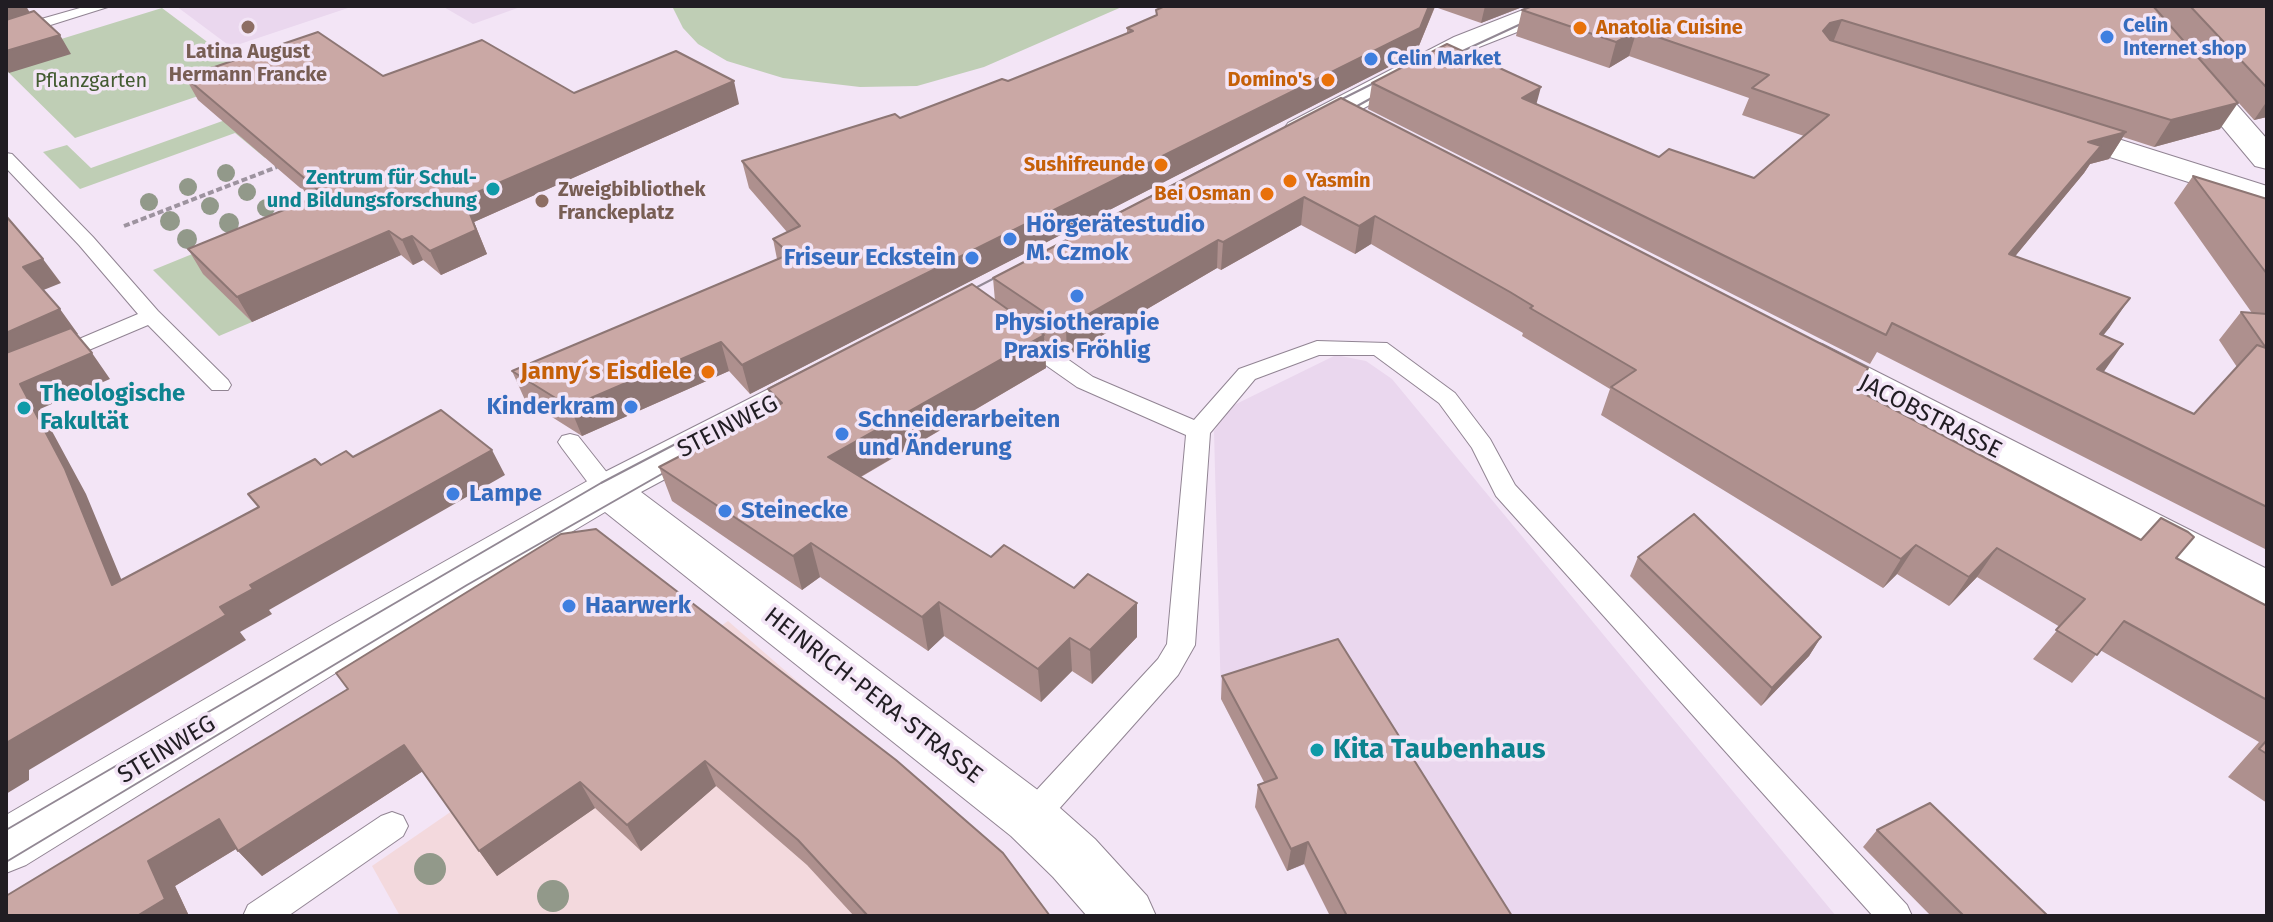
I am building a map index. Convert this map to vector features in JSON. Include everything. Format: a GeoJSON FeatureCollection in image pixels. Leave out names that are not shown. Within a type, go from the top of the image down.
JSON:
{"type":"FeatureCollection","features":[{"type":"Feature","properties":{"kind":"street"},"geometry":{"type":"LineString","coordinates":[[1268,146],[1464,43],[1558,6]]}},
{"type":"Feature","properties":{"kind":"street"},"geometry":{"type":"LineString","coordinates":[[2135,6],[2267,159]]}},
{"type":"Feature","properties":{"kind":"street"},"geometry":{"type":"LineString","coordinates":[[1338,109],[1373,128]]}},
{"type":"Feature","properties":{"kind":"street"},"geometry":{"type":"LineString","coordinates":[[2026,120],[2267,197]]}},
{"type":"Feature","properties":{"kind":"street","name":"JACOBSTRASSE"},"geometry":{"type":"LineString","coordinates":[[1770,334],[2267,591]]}},
{"type":"Feature","properties":{"kind":"street","name":"STEINWEG"},"geometry":{"type":"LineString","coordinates":[[6,846],[350,639],[607,490],[858,359]]}},
{"type":"Feature","properties":{"kind":"street","name":"HEINRICH-PERA-STRASSE"},"geometry":{"type":"LineString","coordinates":[[607,490],[1031,818],[1074,858],[1126,916]]}},
{"type":"Feature","properties":{"kind":"lane"},"geometry":{"type":"LineString","coordinates":[[6,34],[104,6]]}},
{"type":"Feature","properties":{"kind":"lane"},"geometry":{"type":"LineString","coordinates":[[6,158],[86,241],[151,316],[220,385]]}},
{"type":"Feature","properties":{"kind":"lane"},"geometry":{"type":"LineString","coordinates":[[6,378],[151,316]]}},
{"type":"Feature","properties":{"kind":"lane"},"geometry":{"type":"LineString","coordinates":[[998,321],[1085,382],[1198,431]]}},
{"type":"Feature","properties":{"kind":"lane"},"geometry":{"type":"LineString","coordinates":[[1031,818],[1168,667],[1181,645],[1198,431],[1247,374],[1317,348],[1379,348],[1447,398],[1482,445],[1505,490],[1895,916]]}},
{"type":"Feature","properties":{"kind":"lane"},"geometry":{"type":"LineString","coordinates":[[570,442],[607,490]]}},
{"type":"Feature","properties":{"kind":"lane"},"geometry":{"type":"LineString","coordinates":[[260,916],[392,826]]}},
{"type":"Feature","properties":{"kind":"path"},"geometry":{"type":"LineString","coordinates":[[86,241],[277,167]]}},
{"type":"Feature","properties":{"kind":"shaded area","name":"Latina August Hermann Francke"},"geometry":{"type":"Polygon","coordinates":[[[176,6],[354,6],[231,47],[176,6]]]}},
{"type":"Feature","properties":{"kind":"shaded area"},"geometry":{"type":"Polygon","coordinates":[[[442,6],[523,6],[473,24],[442,6]]]}},
{"type":"Feature","properties":{"kind":"shaded area"},"geometry":{"type":"Polygon","coordinates":[[[1336,355],[1366,361],[1392,379],[1836,916],[1330,916],[1304,865],[1287,871],[1255,807],[1274,800],[1221,699],[1214,431],[1232,406],[1336,355]]]}},
{"type":"Feature","properties":{"kind":"shaded area"},"geometry":{"type":"Polygon","coordinates":[[[728,621],[1018,873],[1047,916],[400,916],[372,866],[728,621]]]}},
{"type":"Feature","properties":{"kind":"green space"},"geometry":{"type":"Polygon","coordinates":[[[672,6],[1124,6],[984,67],[917,86],[860,87],[783,78],[727,61],[698,44],[683,28],[672,6]]]}},
{"type":"Feature","properties":{"kind":"green space","name":"Pflanzgarten"},"geometry":{"type":"Polygon","coordinates":[[[162,8],[254,77],[75,138],[6,70],[6,56],[162,8]]]}},
{"type":"Feature","properties":{"kind":"green space"},"geometry":{"type":"Polygon","coordinates":[[[256,109],[265,158],[235,133],[80,189],[43,152],[67,145],[91,168],[256,109]]]}},
{"type":"Feature","properties":{"kind":"green space"},"geometry":{"type":"Polygon","coordinates":[[[320,202],[376,202],[204,273],[252,322],[219,336],[153,270],[320,202]]]}},
{"type":"Feature","properties":{"kind":"building"},"geometry":{"type":"Polygon","coordinates":[[[1165,6],[1429,6],[1420,28],[742,365],[721,342],[570,407],[512,371],[790,254],[773,239],[800,226],[742,161],[895,114],[900,118],[1002,79],[1008,81],[1133,31],[1127,28],[1157,15],[1156,10],[1165,6]]]}},
{"type":"Feature","properties":{"kind":"building"},"geometry":{"type":"Polygon","coordinates":[[[1533,6],[2153,6],[2238,103],[2171,120],[1842,20],[1830,23],[1823,31],[1830,40],[2126,132],[2088,142],[2101,146],[2009,254],[2130,298],[2100,334],[2123,344],[2097,369],[2194,414],[2257,345],[2266,348],[2241,312],[2267,314],[2267,507],[1892,323],[1886,335],[1372,83],[1447,44],[1541,87],[1522,98],[1659,157],[1669,149],[1754,178],[1829,115],[1752,88],[1769,75],[1637,30],[1616,42],[1522,10],[1533,6]]]}},
{"type":"Feature","properties":{"kind":"building"},"geometry":{"type":"Polygon","coordinates":[[[2190,6],[2267,6],[2267,88],[2190,6]]]}},
{"type":"Feature","properties":{"kind":"building"},"geometry":{"type":"Polygon","coordinates":[[[34,11],[60,35],[6,51],[6,20],[34,11]]]}},
{"type":"Feature","properties":{"kind":"building","name":"Zentrum für Schul- und Bildungsforschung"},"geometry":{"type":"Polygon","coordinates":[[[318,32],[383,76],[482,40],[574,93],[676,51],[734,81],[464,198],[476,230],[430,251],[412,236],[402,240],[389,231],[237,297],[188,249],[323,194],[185,77],[318,32]]]}},
{"type":"Feature","properties":{"kind":"building"},"geometry":{"type":"Polygon","coordinates":[[[1341,98],[1868,368],[1857,390],[2141,540],[2161,518],[2188,532],[2194,537],[2176,558],[2267,606],[2267,700],[2124,621],[2097,655],[2056,630],[2085,599],[1997,548],[1969,577],[1916,545],[1901,559],[1611,387],[1636,370],[1530,308],[1533,306],[1510,292],[1375,216],[1359,226],[1304,197],[1223,242],[1218,240],[1066,327],[993,278],[1341,98]]]}},
{"type":"Feature","properties":{"kind":"building"},"geometry":{"type":"Polygon","coordinates":[[[2193,176],[2267,199],[2267,274],[2193,176]]]}},
{"type":"Feature","properties":{"kind":"building"},"geometry":{"type":"Polygon","coordinates":[[[6,216],[43,259],[23,267],[60,309],[6,333],[6,216]]]}},
{"type":"Feature","properties":{"kind":"building"},"geometry":{"type":"Polygon","coordinates":[[[972,284],[1044,335],[828,457],[991,557],[1004,545],[1074,588],[1088,574],[1137,603],[1090,650],[1070,638],[1038,669],[939,602],[922,617],[811,543],[793,556],[659,467],[782,403],[768,389],[972,284]]]}},
{"type":"Feature","properties":{"kind":"building"},"geometry":{"type":"Polygon","coordinates":[[[71,328],[92,353],[20,384],[65,469],[112,585],[259,507],[248,494],[315,459],[321,465],[346,451],[353,457],[441,410],[492,450],[250,585],[253,589],[220,607],[226,615],[6,743],[6,353],[71,328]]]}},
{"type":"Feature","properties":{"kind":"building"},"geometry":{"type":"Polygon","coordinates":[[[1694,514],[1821,637],[1772,688],[1638,557],[1694,514]]]}},
{"type":"Feature","properties":{"kind":"building"},"geometry":{"type":"Polygon","coordinates":[[[596,529],[896,760],[1003,853],[1050,916],[868,916],[798,840],[705,761],[627,825],[580,782],[479,851],[404,745],[238,851],[219,819],[148,861],[165,899],[137,916],[6,916],[6,896],[348,689],[336,673],[561,534],[596,529]]]}},
{"type":"Feature","properties":{"kind":"building","name":"Kita Taubenhaus"},"geometry":{"type":"Polygon","coordinates":[[[1338,639],[1512,916],[1347,916],[1308,842],[1291,849],[1258,785],[1277,778],[1222,676],[1338,639]]]}},
{"type":"Feature","properties":{"kind":"building"},"geometry":{"type":"Polygon","coordinates":[[[2267,740],[2267,754],[2259,749],[2267,740]]]}},
{"type":"Feature","properties":{"kind":"building"},"geometry":{"type":"Polygon","coordinates":[[[1930,803],[2048,916],[1964,916],[1877,830],[1930,803]]]}},
{"type":"Feature","properties":{"kind":"tram line"},"geometry":{"type":"LineString","coordinates":[[1441,61],[1523,23],[1577,6]]}},
{"type":"Feature","properties":{"kind":"tram line"},"geometry":{"type":"LineString","coordinates":[[1324,108],[1392,74]]}},
{"type":"Feature","properties":{"kind":"tram line"},"geometry":{"type":"LineString","coordinates":[[1339,116],[1388,89]]}},
{"type":"Feature","properties":{"kind":"tram line"},"geometry":{"type":"LineString","coordinates":[[958,297],[1210,166]]}},
{"type":"Feature","properties":{"kind":"tram line"},"geometry":{"type":"LineString","coordinates":[[6,830],[601,483],[788,385]]}},
{"type":"Feature","properties":{"kind":"tram line"},"geometry":{"type":"LineString","coordinates":[[6,862],[467,585],[681,463]]}},
{"type":"Feature","properties":{"kind":"place","name":"Latina August Hermann Francke"},"geometry":{"type":"Point","coordinates":[248,27]}},
{"type":"Feature","properties":{"kind":"place","name":"Anatolia Cuisine"},"geometry":{"type":"Point","coordinates":[1580,28]}},
{"type":"Feature","properties":{"kind":"place","name":"Celin Internet shop"},"geometry":{"type":"Point","coordinates":[2107,37]}},
{"type":"Feature","properties":{"kind":"place","name":"Celin Market"},"geometry":{"type":"Point","coordinates":[1371,59]}},
{"type":"Feature","properties":{"kind":"place","name":"Domino's"},"geometry":{"type":"Point","coordinates":[1328,80]}},
{"type":"Feature","properties":{"kind":"place","name":"Sushifreunde"},"geometry":{"type":"Point","coordinates":[1161,165]}},
{"type":"Feature","properties":{"kind":"place","name":"Yasmin"},"geometry":{"type":"Point","coordinates":[1290,181]}},
{"type":"Feature","properties":{"kind":"place","name":"Zentrum für Schul- und Bildungsforschung"},"geometry":{"type":"Point","coordinates":[493,189]}},
{"type":"Feature","properties":{"kind":"place","name":"Bei Osman"},"geometry":{"type":"Point","coordinates":[1267,194]}},
{"type":"Feature","properties":{"kind":"place","name":"Zweigbibliothek Franckeplatz"},"geometry":{"type":"Point","coordinates":[542,201]}},
{"type":"Feature","properties":{"kind":"place","name":"Hörgerätestudio M. Czmok"},"geometry":{"type":"Point","coordinates":[1010,239]}},
{"type":"Feature","properties":{"kind":"place","name":"Friseur Eckstein"},"geometry":{"type":"Point","coordinates":[972,258]}},
{"type":"Feature","properties":{"kind":"place","name":"Physiotherapie Praxis Fröhlig"},"geometry":{"type":"Point","coordinates":[1077,296]}},
{"type":"Feature","properties":{"kind":"place","name":"Janny´s Eisdiele"},"geometry":{"type":"Point","coordinates":[708,372]}},
{"type":"Feature","properties":{"kind":"place","name":"Kinderkram"},"geometry":{"type":"Point","coordinates":[631,407]}},
{"type":"Feature","properties":{"kind":"place","name":"Theologische Fakultät"},"geometry":{"type":"Point","coordinates":[24,408]}},
{"type":"Feature","properties":{"kind":"place","name":"Schneiderarbeiten und Änderung"},"geometry":{"type":"Point","coordinates":[842,434]}},
{"type":"Feature","properties":{"kind":"place","name":"Lampe"},"geometry":{"type":"Point","coordinates":[453,494]}},
{"type":"Feature","properties":{"kind":"place","name":"Steinecke"},"geometry":{"type":"Point","coordinates":[725,511]}},
{"type":"Feature","properties":{"kind":"place","name":"Haarwerk"},"geometry":{"type":"Point","coordinates":[569,606]}},
{"type":"Feature","properties":{"kind":"place","name":"Kita Taubenhaus"},"geometry":{"type":"Point","coordinates":[1317,750]}}]}
